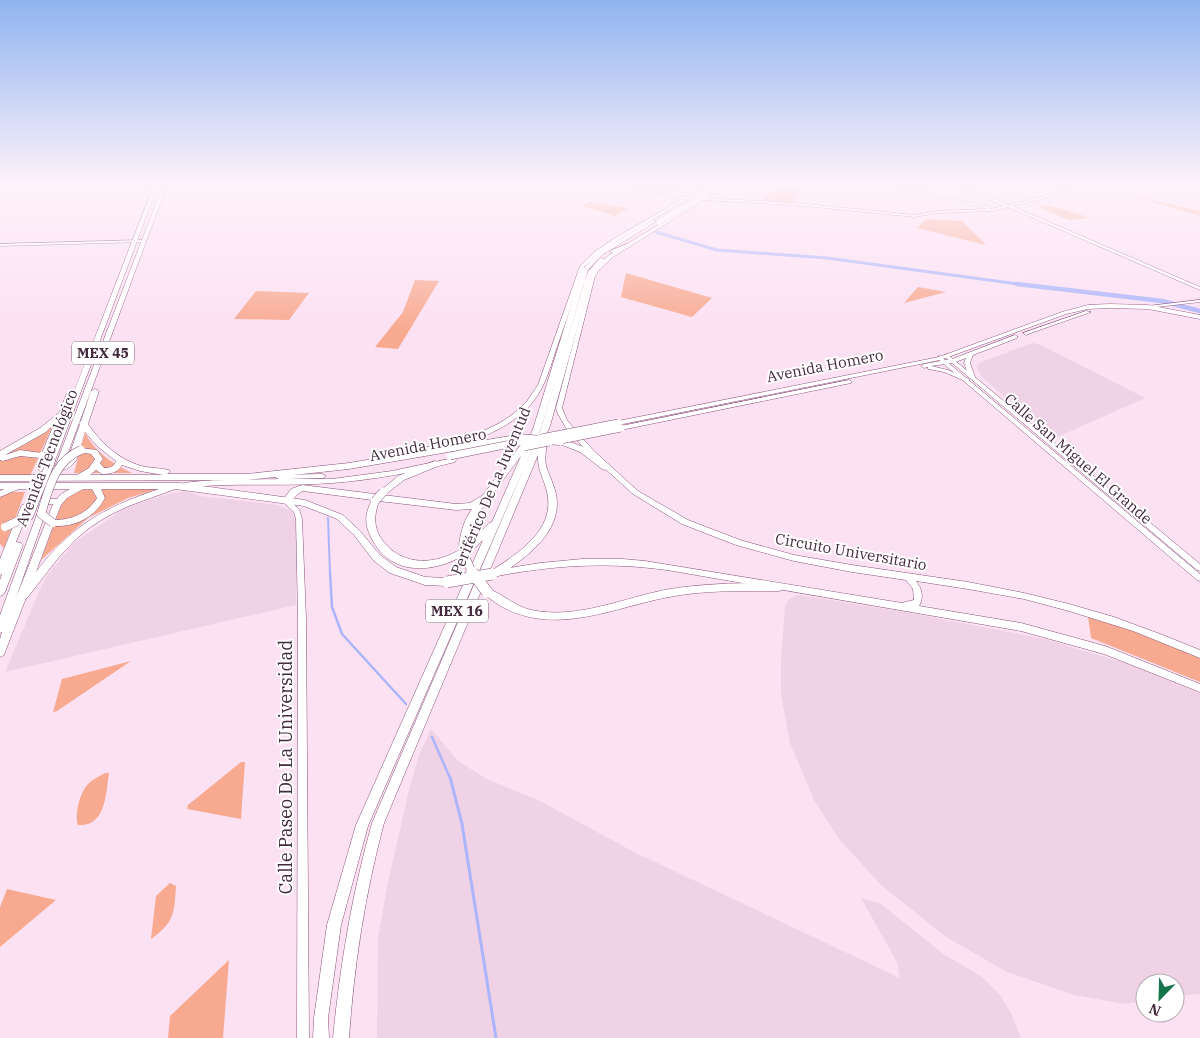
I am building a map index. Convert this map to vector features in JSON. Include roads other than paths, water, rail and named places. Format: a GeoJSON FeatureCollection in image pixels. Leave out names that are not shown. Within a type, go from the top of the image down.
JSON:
{"type":"FeatureCollection","features":[{"type":"Feature","properties":{"kind":"main road","name":"Avenida Tecnológico"},"geometry":{"type":"LineString","coordinates":[[0,629],[41,514],[91,356],[138,233]]}},
{"type":"Feature","properties":{"kind":"main road","name":"Avenida Tecnológico"},"geometry":{"type":"LineString","coordinates":[[0,592],[29,516],[56,463],[103,354],[147,233]]}},
{"type":"Feature","properties":{"kind":"main road","name":"Periférico De La Juventud"},"geometry":{"type":"LineString","coordinates":[[321,1038],[325,990],[334,925],[362,825],[541,427],[552,372],[580,269],[596,253],[627,233]]}},
{"type":"Feature","properties":{"kind":"main road","name":"Periférico De La Juventud"},"geometry":{"type":"LineString","coordinates":[[381,460],[464,440],[493,429],[528,406],[541,385],[584,270],[594,259],[638,233]]}},
{"type":"Feature","properties":{"kind":"main road","name":"Periférico De La Juventud"},"geometry":{"type":"LineString","coordinates":[[341,1038],[349,949],[368,857],[378,823],[541,427],[573,342],[591,272],[613,251],[640,233]]}},
{"type":"Feature","properties":{"kind":"main road"},"geometry":{"type":"LineString","coordinates":[[605,467],[561,416],[559,406],[573,342],[595,272],[611,256],[647,233]]}},
{"type":"Feature","properties":{"kind":"main road"},"geometry":{"type":"LineString","coordinates":[[613,251],[627,246]]}},
{"type":"Feature","properties":{"kind":"main road"},"geometry":{"type":"LineString","coordinates":[[947,359],[1077,310],[1110,306],[1148,308],[1200,319]]}},
{"type":"Feature","properties":{"kind":"main road"},"geometry":{"type":"LineString","coordinates":[[947,359],[971,354],[1073,316],[1092,311],[1128,309],[1200,319]]}},
{"type":"Feature","properties":{"kind":"main road"},"geometry":{"type":"LineString","coordinates":[[41,465],[44,469],[52,470],[69,463],[105,360],[106,356],[103,354]]}},
{"type":"Feature","properties":{"kind":"main road"},"geometry":{"type":"LineString","coordinates":[[970,378],[967,366],[971,354]]}},
{"type":"Feature","properties":{"kind":"main road"},"geometry":{"type":"LineString","coordinates":[[0,494],[21,482],[41,465],[82,364],[91,356]]}},
{"type":"Feature","properties":{"kind":"main road","name":"Avenida Homero"},"geometry":{"type":"LineString","coordinates":[[0,486],[21,482],[76,479],[343,475],[376,471],[619,426],[947,359]]}},
{"type":"Feature","properties":{"kind":"main road"},"geometry":{"type":"LineString","coordinates":[[916,366],[946,371],[970,378]]}},
{"type":"Feature","properties":{"kind":"main road"},"geometry":{"type":"LineString","coordinates":[[541,385],[552,372]]}},
{"type":"Feature","properties":{"kind":"main road"},"geometry":{"type":"LineString","coordinates":[[0,454],[44,430],[64,411]]}},
{"type":"Feature","properties":{"kind":"main road"},"geometry":{"type":"LineString","coordinates":[[83,423],[97,443],[120,460],[143,470],[189,477]]}},
{"type":"Feature","properties":{"kind":"main road"},"geometry":{"type":"LineString","coordinates":[[541,427],[486,497],[468,524],[464,545],[470,568],[487,592],[516,609],[539,616],[560,617],[593,613],[671,593],[724,588],[779,587]]}},
{"type":"Feature","properties":{"kind":"main road"},"geometry":{"type":"LineString","coordinates":[[493,574],[532,546],[542,534],[550,519],[553,500],[540,464],[541,427]]}},
{"type":"Feature","properties":{"kind":"main road","name":"Avenida Homero"},"geometry":{"type":"LineString","coordinates":[[247,477],[322,469],[516,438]]}},
{"type":"Feature","properties":{"kind":"main road","name":"Circuito Universitario"},"geometry":{"type":"LineString","coordinates":[[516,438],[560,441],[583,450],[653,504],[717,536],[740,544],[798,558],[1023,596],[1079,610],[1134,628],[1200,654]]}},
{"type":"Feature","properties":{"kind":"main road"},"geometry":{"type":"LineString","coordinates":[[0,459],[20,453],[42,456],[56,463],[81,450],[94,452],[99,459],[97,465],[76,479]]}},
{"type":"Feature","properties":{"kind":"main road","name":"Avenida Homero"},"geometry":{"type":"LineString","coordinates":[[180,486],[202,483],[332,481],[435,464],[452,458]]}},
{"type":"Feature","properties":{"kind":"main road"},"geometry":{"type":"LineString","coordinates":[[97,465],[102,471],[111,471],[118,466],[120,460]]}},
{"type":"Feature","properties":{"kind":"main road"},"geometry":{"type":"LineString","coordinates":[[435,464],[400,478],[375,501],[369,521],[374,535],[384,549],[395,558],[416,564],[433,564],[458,555],[468,549],[498,520]]}},
{"type":"Feature","properties":{"kind":"main road","name":"Avenida Homero"},"geometry":{"type":"LineString","coordinates":[[0,478],[21,482],[84,486],[180,486],[313,505],[340,517],[357,532],[377,558],[393,570],[425,581],[447,582],[565,562],[615,561],[653,565],[896,606]]}},
{"type":"Feature","properties":{"kind":"main road"},"geometry":{"type":"LineString","coordinates":[[0,652],[57,504],[70,492],[84,486]]}},
{"type":"Feature","properties":{"kind":"main road"},"geometry":{"type":"LineString","coordinates":[[41,514],[53,523],[71,522],[94,509],[101,498],[96,486]]}},
{"type":"Feature","properties":{"kind":"main road"},"geometry":{"type":"LineString","coordinates":[[16,608],[52,558],[88,524],[117,507],[180,486]]}},
{"type":"Feature","properties":{"kind":"main road"},"geometry":{"type":"LineString","coordinates":[[286,500],[294,491],[302,488],[456,507],[472,506],[486,497]]}},
{"type":"Feature","properties":{"kind":"main road"},"geometry":{"type":"LineString","coordinates":[[1,567],[25,507],[47,500],[55,501],[57,504]]}},
{"type":"Feature","properties":{"kind":"main road"},"geometry":{"type":"LineString","coordinates":[[3,528],[29,516]]}},
{"type":"Feature","properties":{"kind":"main road"},"geometry":{"type":"LineString","coordinates":[[896,606],[918,603],[917,588],[908,577]]}},
{"type":"Feature","properties":{"kind":"main road","name":"MEX 16"},"geometry":{"type":"LineString","coordinates":[[896,606],[1021,627],[1075,640],[1133,660],[1200,688]]}},
{"type":"Feature","properties":{"kind":"street"},"geometry":{"type":"LineString","coordinates":[[1069,233],[1200,290]]}},
{"type":"Feature","properties":{"kind":"street"},"geometry":{"type":"LineString","coordinates":[[0,245],[135,243],[144,241]]}},
{"type":"Feature","properties":{"kind":"street"},"geometry":{"type":"LineString","coordinates":[[1148,308],[1200,301]]}},
{"type":"Feature","properties":{"kind":"street"},"geometry":{"type":"LineString","coordinates":[[1182,303],[1200,306]]}},
{"type":"Feature","properties":{"kind":"street","name":"Calle San Miguel El Grande"},"geometry":{"type":"LineString","coordinates":[[947,359],[1200,568]]}},
{"type":"Feature","properties":{"kind":"street","name":"Calle San Miguel El Grande"},"geometry":{"type":"LineString","coordinates":[[970,378],[1200,578]]}},
{"type":"Feature","properties":{"kind":"street","name":"Calle Paseo De La Universidad"},"geometry":{"type":"LineString","coordinates":[[286,500],[297,511],[299,519],[302,618],[302,1038]]}},
{"type":"Feature","properties":{"kind":"waterway"},"geometry":{"type":"LineString","coordinates":[[661,233],[717,250],[827,258],[1026,285]]}},
{"type":"Feature","properties":{"kind":"waterway"},"geometry":{"type":"LineString","coordinates":[[1017,284],[1162,301],[1200,311]]}},
{"type":"Feature","properties":{"kind":"waterway"},"geometry":{"type":"LineString","coordinates":[[328,518],[330,574]]}},
{"type":"Feature","properties":{"kind":"waterway"},"geometry":{"type":"LineString","coordinates":[[330,572],[332,607],[342,634],[406,704]]}},
{"type":"Feature","properties":{"kind":"waterway"},"geometry":{"type":"LineString","coordinates":[[432,737],[450,778]]}},
{"type":"Feature","properties":{"kind":"waterway"},"geometry":{"type":"LineString","coordinates":[[450,777],[462,824],[496,1038]]}}]}
